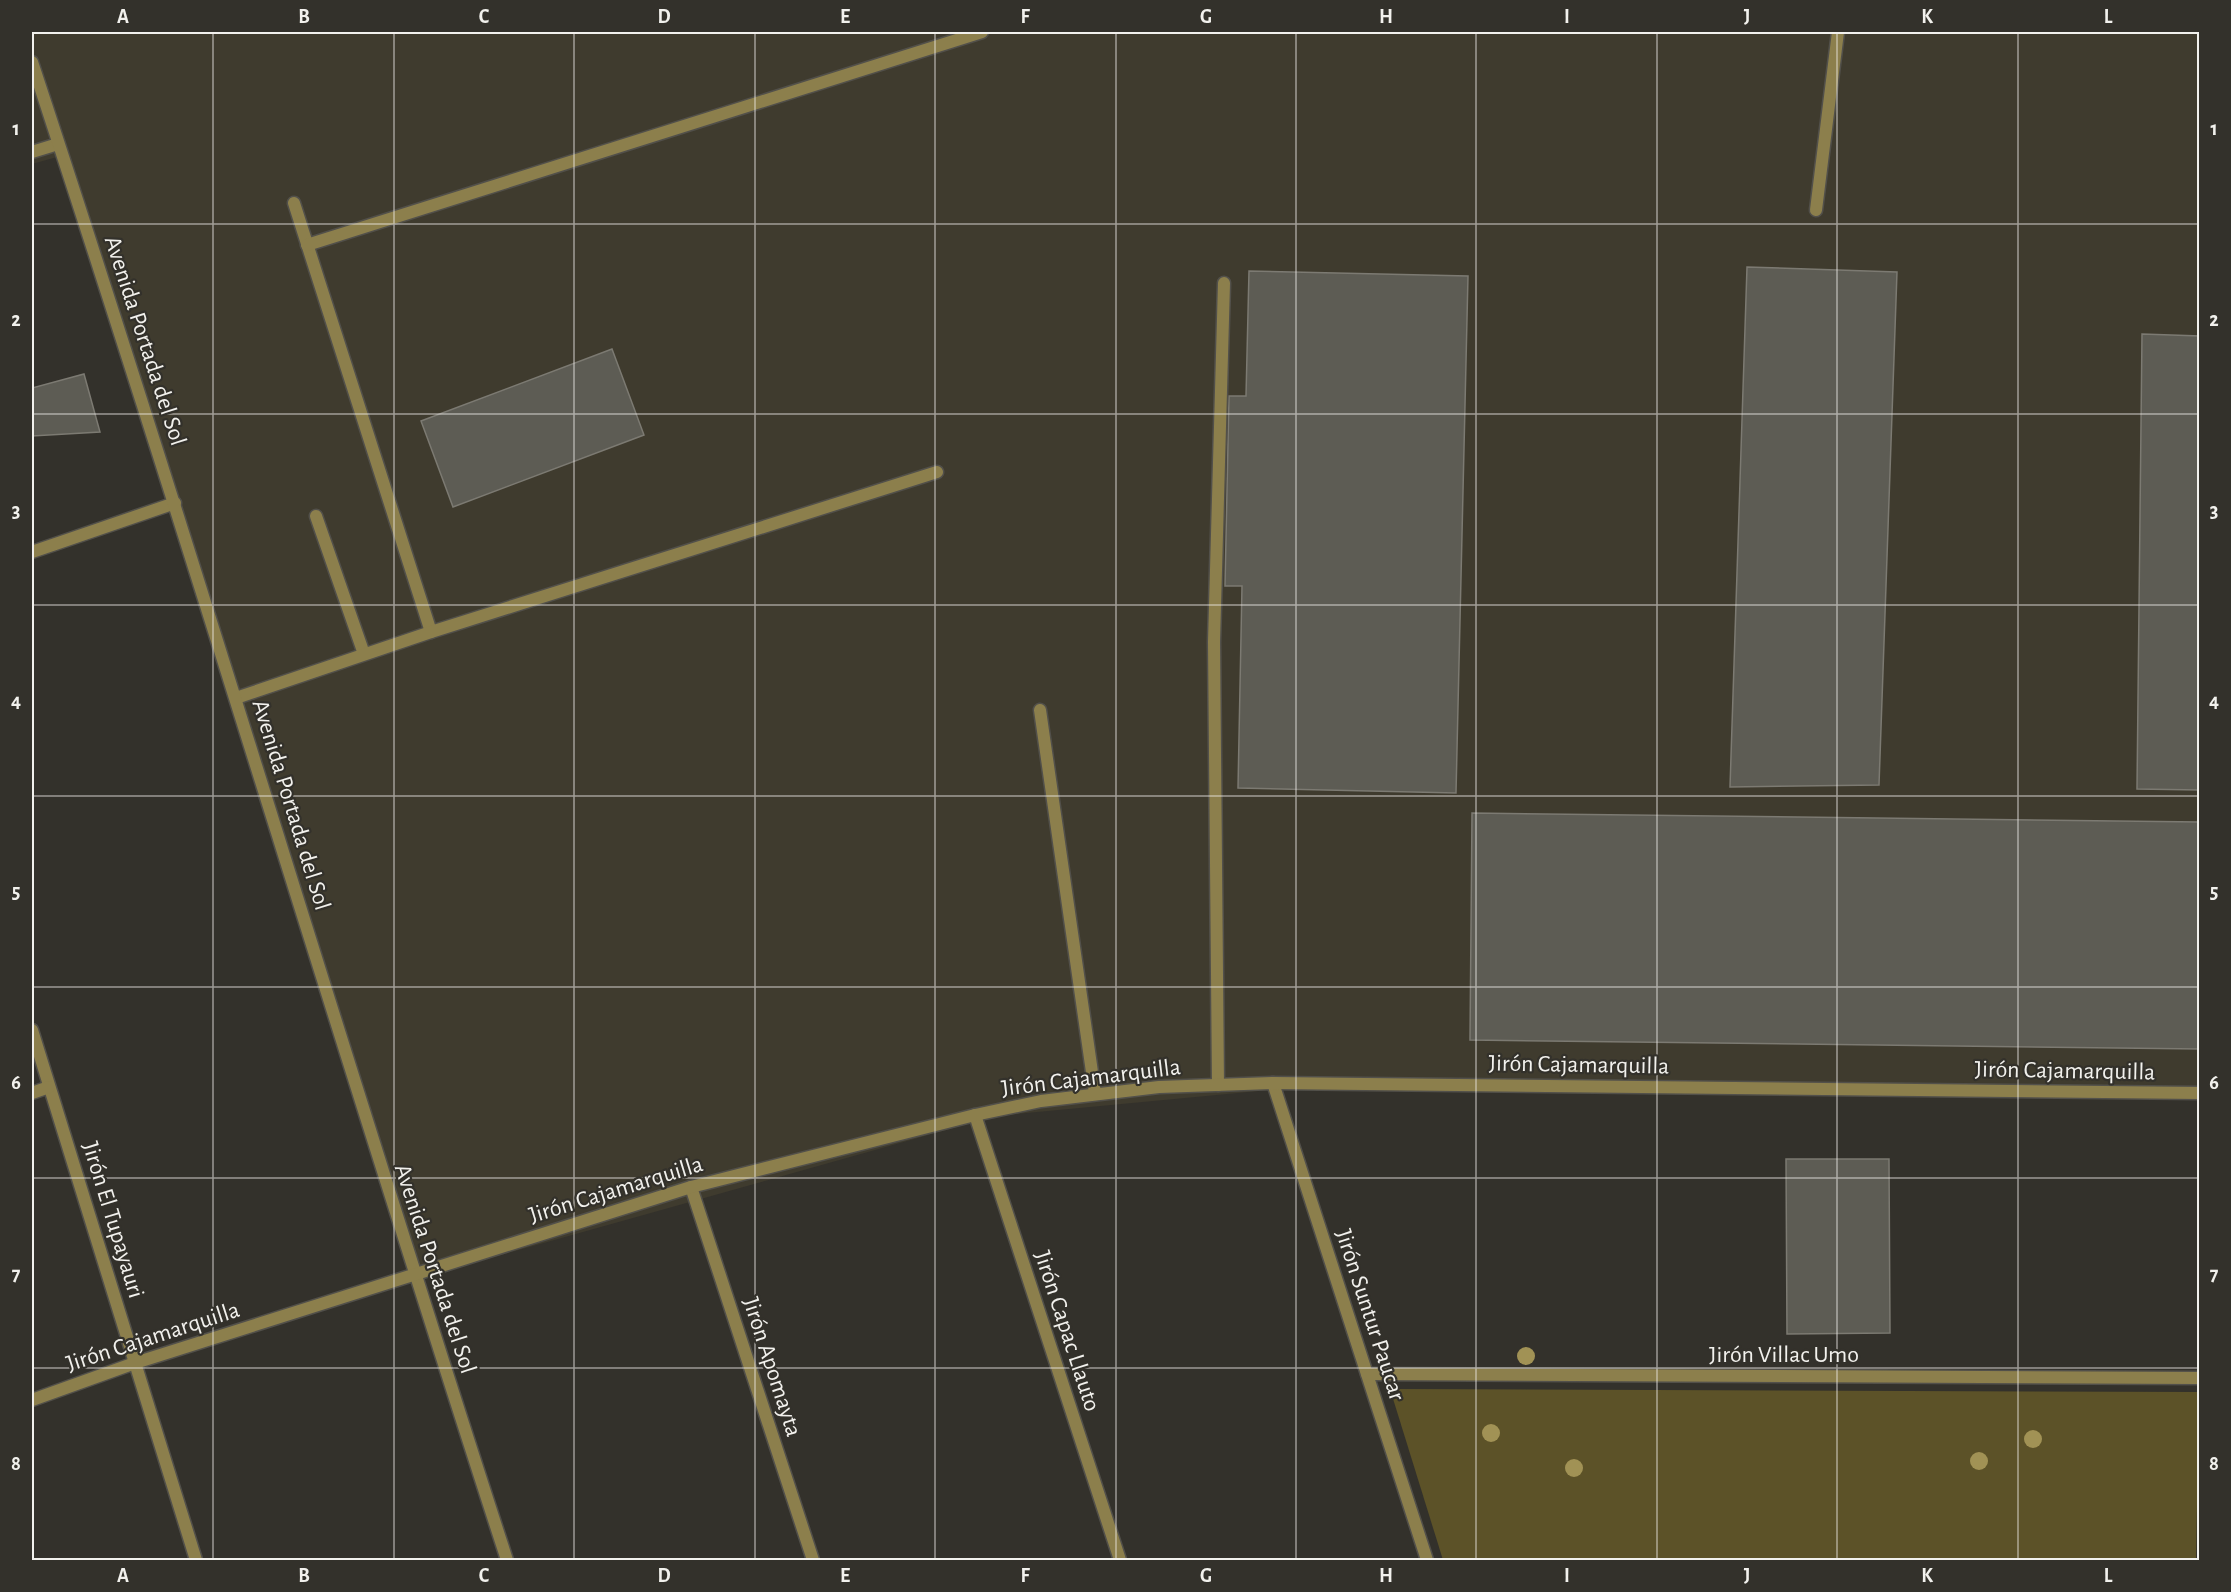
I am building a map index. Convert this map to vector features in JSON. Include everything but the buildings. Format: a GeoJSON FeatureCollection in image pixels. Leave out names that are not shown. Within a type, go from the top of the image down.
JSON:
{"type":"FeatureCollection","features":[{"type":"Feature","properties":{"kind":"street"},"geometry":{"type":"LineString","coordinates":[[307,245],[982,32]]}},
{"type":"Feature","properties":{"kind":"street"},"geometry":{"type":"LineString","coordinates":[[1816,210],[1838,32]]}},
{"type":"Feature","properties":{"kind":"street","name":"Avenida Portada del Sol"},"geometry":{"type":"LineString","coordinates":[[32,62],[175,503],[414,1276],[507,1560]]}},
{"type":"Feature","properties":{"kind":"street"},"geometry":{"type":"LineString","coordinates":[[32,152],[58,144]]}},
{"type":"Feature","properties":{"kind":"street"},"geometry":{"type":"LineString","coordinates":[[294,203],[431,632]]}},
{"type":"Feature","properties":{"kind":"street"},"geometry":{"type":"LineString","coordinates":[[1218,1085],[1214,642],[1224,283]]}},
{"type":"Feature","properties":{"kind":"street"},"geometry":{"type":"LineString","coordinates":[[236,698],[431,632],[937,472]]}},
{"type":"Feature","properties":{"kind":"street"},"geometry":{"type":"LineString","coordinates":[[32,552],[175,503]]}},
{"type":"Feature","properties":{"kind":"street"},"geometry":{"type":"LineString","coordinates":[[315,516],[364,654]]}},
{"type":"Feature","properties":{"kind":"street"},"geometry":{"type":"LineString","coordinates":[[1040,710],[1095,1094]]}},
{"type":"Feature","properties":{"kind":"street","name":"Jirón El Tupayauri"},"geometry":{"type":"LineString","coordinates":[[32,1030],[196,1560]]}},
{"type":"Feature","properties":{"kind":"street","name":"Jirón Cajamarquilla"},"geometry":{"type":"LineString","coordinates":[[32,1400],[135,1363],[691,1187],[975,1115],[1095,1094],[1159,1087],[1273,1083],[2199,1093]]}},
{"type":"Feature","properties":{"kind":"street","name":"Jirón Suntur Paucar"},"geometry":{"type":"LineString","coordinates":[[1273,1083],[1427,1560]]}},
{"type":"Feature","properties":{"kind":"street"},"geometry":{"type":"LineString","coordinates":[[32,1093],[49,1087]]}},
{"type":"Feature","properties":{"kind":"street","name":"Jirón Capac Llauto"},"geometry":{"type":"LineString","coordinates":[[975,1115],[1120,1560]]}},
{"type":"Feature","properties":{"kind":"street","name":"Jirón Apomayta"},"geometry":{"type":"LineString","coordinates":[[691,1187],[813,1560]]}},
{"type":"Feature","properties":{"kind":"street","name":"Jirón Villac Umo"},"geometry":{"type":"LineString","coordinates":[[1367,1374],[2199,1378]]}},
{"type":"Feature","properties":{"kind":"shaded area"},"geometry":{"type":"Polygon","coordinates":[[[32,32],[2199,32],[2199,1096],[1291,1088],[996,1116],[412,1280],[57,157],[32,164],[32,32]]]}},
{"type":"Feature","properties":{"kind":"shaded area"},"geometry":{"type":"Polygon","coordinates":[[[1390,1389],[2199,1392],[2196,1560],[1443,1560],[1390,1389]]]}}]}
